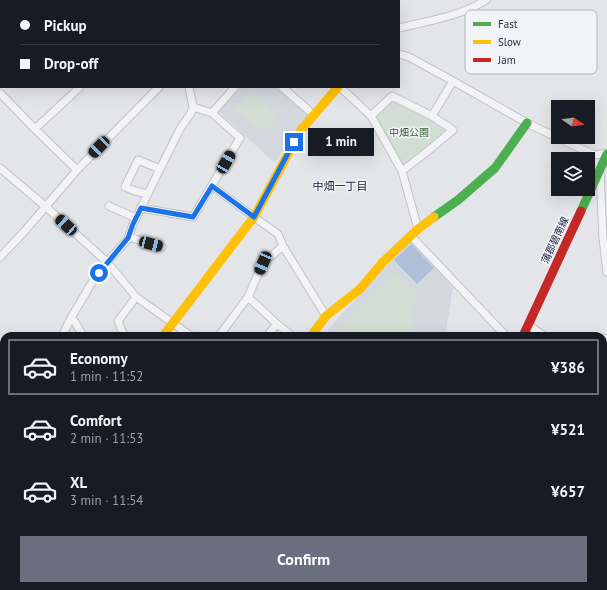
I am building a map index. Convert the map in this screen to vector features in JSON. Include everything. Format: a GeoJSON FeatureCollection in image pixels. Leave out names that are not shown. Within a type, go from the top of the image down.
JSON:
{"type":"FeatureCollection","features":[{"type":"Feature","properties":{"kind":"street"},"geometry":{"type":"LineString","coordinates":[[468,10],[476,7],[486,0]]}},
{"type":"Feature","properties":{"kind":"street"},"geometry":{"type":"LineString","coordinates":[[400,28],[465,11]]}},
{"type":"Feature","properties":{"kind":"street"},"geometry":{"type":"LineString","coordinates":[[400,54],[409,57],[527,123],[605,160],[603,238],[607,272]]}},
{"type":"Feature","properties":{"kind":"street"},"geometry":{"type":"LineString","coordinates":[[432,116],[453,81]]}},
{"type":"Feature","properties":{"kind":"street"},"geometry":{"type":"LineString","coordinates":[[35,129],[79,88]]}},
{"type":"Feature","properties":{"kind":"street"},"geometry":{"type":"LineString","coordinates":[[0,257],[23,233],[77,170],[158,88]]}},
{"type":"Feature","properties":{"kind":"street"},"geometry":{"type":"LineString","coordinates":[[64,332],[91,284],[128,237],[180,129],[193,107],[189,88]]}},
{"type":"Feature","properties":{"kind":"street"},"geometry":{"type":"LineString","coordinates":[[212,113],[234,88]]}},
{"type":"Feature","properties":{"kind":"street"},"geometry":{"type":"LineString","coordinates":[[283,88],[314,115]]}},
{"type":"Feature","properties":{"kind":"street"},"geometry":{"type":"LineString","coordinates":[[166,332],[254,217],[301,130],[338,88]]}},
{"type":"Feature","properties":{"kind":"street"},"geometry":{"type":"LineString","coordinates":[[340,88],[371,116],[402,171],[418,229]]}},
{"type":"Feature","properties":{"kind":"street"},"geometry":{"type":"LineString","coordinates":[[0,93],[77,170]]}},
{"type":"Feature","properties":{"kind":"street"},"geometry":{"type":"LineString","coordinates":[[371,116],[392,96],[432,116],[453,130],[402,171]]}},
{"type":"Feature","properties":{"kind":"street"},"geometry":{"type":"LineString","coordinates":[[141,208],[193,217],[240,138],[212,113],[193,107]]}},
{"type":"Feature","properties":{"kind":"street"},"geometry":{"type":"LineString","coordinates":[[314,332],[326,316],[360,289],[383,262],[418,229],[458,200],[495,168],[527,123]]}},
{"type":"Feature","properties":{"kind":"street"},"geometry":{"type":"LineString","coordinates":[[148,194],[135,192],[125,187],[138,160],[160,169]]}},
{"type":"Feature","properties":{"kind":"street","name":"蒲郡碧南線"},"geometry":{"type":"LineString","coordinates":[[525,332],[605,160]]}},
{"type":"Feature","properties":{"kind":"street"},"geometry":{"type":"LineString","coordinates":[[0,168],[107,262],[136,297],[185,332]]}},
{"type":"Feature","properties":{"kind":"street"},"geometry":{"type":"LineString","coordinates":[[212,186],[278,234],[283,246],[326,316]]}},
{"type":"Feature","properties":{"kind":"street"},"geometry":{"type":"LineString","coordinates":[[109,206],[136,218]]}},
{"type":"Feature","properties":{"kind":"street"},"geometry":{"type":"LineString","coordinates":[[411,236],[502,332]]}},
{"type":"Feature","properties":{"kind":"street"},"geometry":{"type":"LineString","coordinates":[[128,237],[162,247]]}},
{"type":"Feature","properties":{"kind":"street"},"geometry":{"type":"LineString","coordinates":[[222,332],[248,298],[263,263],[283,246]]}},
{"type":"Feature","properties":{"kind":"street"},"geometry":{"type":"LineString","coordinates":[[122,332],[118,321],[136,297]]}},
{"type":"Feature","properties":{"kind":"street"},"geometry":{"type":"LineString","coordinates":[[248,298],[287,332]]}},
{"type":"Feature","properties":{"kind":"street"},"geometry":{"type":"LineString","coordinates":[[70,319],[75,322],[81,332]]}},
{"type":"Feature","properties":{"kind":"street"},"geometry":{"type":"LineString","coordinates":[[270,332],[277,324]]}},
{"type":"Feature","properties":{"kind":"street"},"geometry":{"type":"LineString","coordinates":[[528,326],[538,332]]}},
{"type":"Feature","properties":{"kind":"shaded area"},"geometry":{"type":"Polygon","coordinates":[[[239,88],[277,88],[309,116],[299,126],[275,163],[218,111],[239,88]]]}},
{"type":"Feature","properties":{"kind":"shaded area"},"geometry":{"type":"Polygon","coordinates":[[[411,239],[453,288],[446,332],[326,332],[411,239]]]}},
{"type":"Feature","properties":{"kind":"green space"},"geometry":{"type":"Polygon","coordinates":[[[251,91],[279,117],[264,134],[235,108],[251,91]]]}},
{"type":"Feature","properties":{"kind":"green space","name":"中畑公園"},"geometry":{"type":"Polygon","coordinates":[[[393,100],[449,130],[403,166],[375,117],[393,100]]]}},
{"type":"Feature","properties":{"kind":"green space"},"geometry":{"type":"Polygon","coordinates":[[[394,272],[416,293],[411,332],[335,332],[394,272]]]}},
{"type":"Feature","properties":{"kind":"water"},"geometry":{"type":"Polygon","coordinates":[[[411,244],[434,268],[417,284],[394,260],[411,244]]]}},
{"type":"Feature","properties":{"kind":"traffic: fast"},"geometry":{"type":"LineString","coordinates":[[434,217],[458,200],[495,168],[527,123]]}},
{"type":"Feature","properties":{"kind":"traffic: fast"},"geometry":{"type":"LineString","coordinates":[[581,211],[607,154]]}},
{"type":"Feature","properties":{"kind":"traffic: slow"},"geometry":{"type":"LineString","coordinates":[[166,332],[254,217],[301,130],[337,88]]}},
{"type":"Feature","properties":{"kind":"traffic: slow"},"geometry":{"type":"LineString","coordinates":[[314,332],[326,316],[360,289],[383,262],[418,229],[434,217]]}},
{"type":"Feature","properties":{"kind":"traffic: jam"},"geometry":{"type":"LineString","coordinates":[[525,332],[581,211]]}},
{"type":"Feature","properties":{"kind":"district","name":"中畑一丁目"},"geometry":{"type":"Point","coordinates":[340,186]}},
{"type":"Feature","properties":{"kind":"route"},"geometry":{"type":"LineString","coordinates":[[99,273],[128,238],[141,208],[193,217],[212,186],[254,217],[294,142]]}}]}
